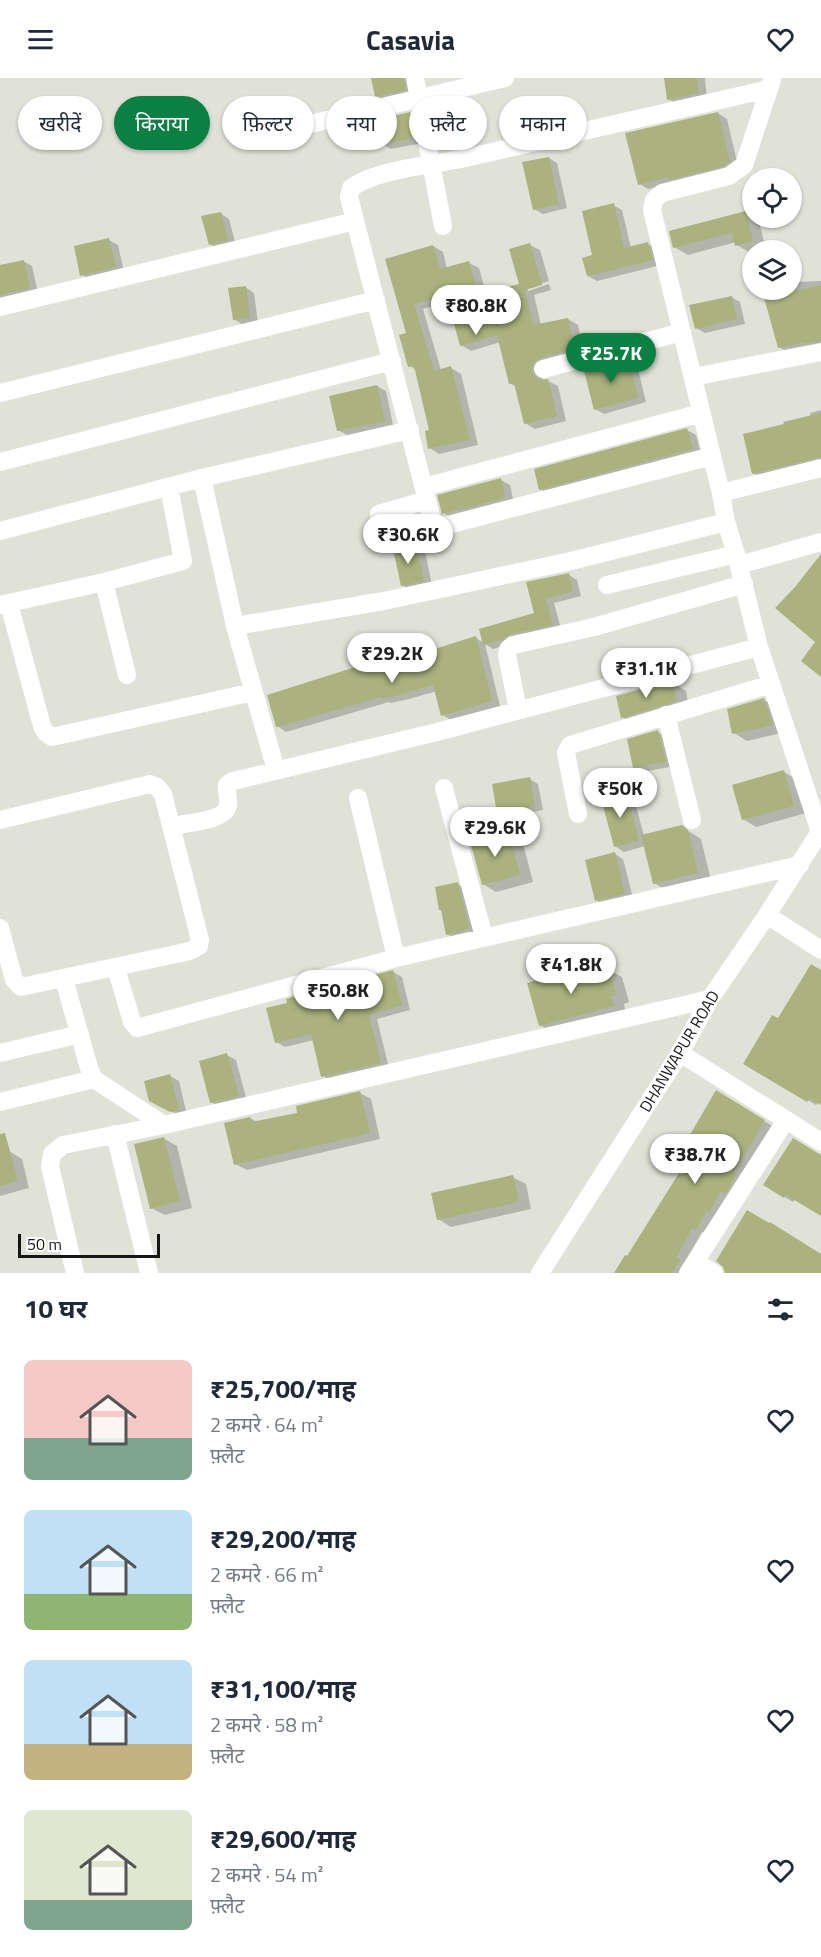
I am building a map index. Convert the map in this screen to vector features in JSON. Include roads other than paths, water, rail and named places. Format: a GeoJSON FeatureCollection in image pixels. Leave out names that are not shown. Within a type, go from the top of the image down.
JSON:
{"type":"FeatureCollection","features":[{"type":"Feature","properties":{"kind":"street"},"geometry":{"type":"LineString","coordinates":[[416,78],[420,96]]}},
{"type":"Feature","properties":{"kind":"street"},"geometry":{"type":"LineString","coordinates":[[424,96],[505,78]]}},
{"type":"Feature","properties":{"kind":"street"},"geometry":{"type":"LineString","coordinates":[[712,456],[437,525],[432,520],[349,197],[351,188],[360,181],[373,176],[432,165],[771,83]]}},
{"type":"Feature","properties":{"kind":"street"},"geometry":{"type":"LineString","coordinates":[[771,83],[744,165],[729,176],[662,193],[654,200],[652,210],[721,493],[726,522],[759,647],[820,831]]}},
{"type":"Feature","properties":{"kind":"street"},"geometry":{"type":"LineString","coordinates":[[314,123],[409,100]]}},
{"type":"Feature","properties":{"kind":"street"},"geometry":{"type":"LineString","coordinates":[[429,150],[443,226]]}},
{"type":"Feature","properties":{"kind":"street"},"geometry":{"type":"LineString","coordinates":[[0,307],[355,221]]}},
{"type":"Feature","properties":{"kind":"street"},"geometry":{"type":"LineString","coordinates":[[0,393],[376,300]]}},
{"type":"Feature","properties":{"kind":"street"},"geometry":{"type":"LineString","coordinates":[[543,369],[681,332]]}},
{"type":"Feature","properties":{"kind":"street"},"geometry":{"type":"LineString","coordinates":[[693,377],[821,352]]}},
{"type":"Feature","properties":{"kind":"street"},"geometry":{"type":"LineString","coordinates":[[0,462],[392,361]]}},
{"type":"Feature","properties":{"kind":"street"},"geometry":{"type":"LineString","coordinates":[[379,514],[425,493],[701,413]]}},
{"type":"Feature","properties":{"kind":"street"},"geometry":{"type":"LineString","coordinates":[[0,531],[202,478],[410,430]]}},
{"type":"Feature","properties":{"kind":"street"},"geometry":{"type":"LineString","coordinates":[[721,493],[821,468]]}},
{"type":"Feature","properties":{"kind":"street"},"geometry":{"type":"LineString","coordinates":[[202,478],[235,626],[276,770]]}},
{"type":"Feature","properties":{"kind":"street"},"geometry":{"type":"LineString","coordinates":[[169,487],[183,561],[104,582],[4,604],[42,726],[52,737],[254,692]]}},
{"type":"Feature","properties":{"kind":"street"},"geometry":{"type":"LineString","coordinates":[[235,626],[384,601],[571,561],[726,522]]}},
{"type":"Feature","properties":{"kind":"street"},"geometry":{"type":"LineString","coordinates":[[607,585],[821,542]]}},
{"type":"Feature","properties":{"kind":"street"},"geometry":{"type":"LineString","coordinates":[[104,582],[127,675]]}},
{"type":"Feature","properties":{"kind":"street"},"geometry":{"type":"LineString","coordinates":[[518,710],[507,655],[508,649],[513,645],[594,627],[744,584]]}},
{"type":"Feature","properties":{"kind":"street"},"geometry":{"type":"LineString","coordinates":[[172,826],[217,818],[225,812],[228,804],[227,785],[233,781],[759,647]]}},
{"type":"Feature","properties":{"kind":"street"},"geometry":{"type":"LineString","coordinates":[[578,814],[566,753],[570,745],[771,684]]}},
{"type":"Feature","properties":{"kind":"street"},"geometry":{"type":"LineString","coordinates":[[666,715],[692,820]]}},
{"type":"Feature","properties":{"kind":"street"},"geometry":{"type":"LineString","coordinates":[[0,820],[150,784],[157,787],[163,794],[172,826],[200,940],[199,946],[190,951],[21,987],[16,984],[0,928]]}},
{"type":"Feature","properties":{"kind":"street"},"geometry":{"type":"LineString","coordinates":[[444,788],[484,937]]}},
{"type":"Feature","properties":{"kind":"street"},"geometry":{"type":"LineString","coordinates":[[358,798],[396,958]]}},
{"type":"Feature","properties":{"kind":"street","name":"DHANWAPUR ROAD"},"geometry":{"type":"LineString","coordinates":[[540,1273],[680,1053],[710,999],[800,865],[820,831]]}},
{"type":"Feature","properties":{"kind":"street"},"geometry":{"type":"LineString","coordinates":[[116,968],[132,1022],[137,1028],[396,958],[800,865]]}},
{"type":"Feature","properties":{"kind":"street"},"geometry":{"type":"LineString","coordinates":[[767,915],[821,950]]}},
{"type":"Feature","properties":{"kind":"street"},"geometry":{"type":"LineString","coordinates":[[64,979],[94,1079],[164,1125]]}},
{"type":"Feature","properties":{"kind":"street"},"geometry":{"type":"LineString","coordinates":[[75,1273],[50,1166],[52,1154],[63,1145],[164,1125],[710,999]]}},
{"type":"Feature","properties":{"kind":"street"},"geometry":{"type":"LineString","coordinates":[[0,1053],[80,1034]]}},
{"type":"Feature","properties":{"kind":"street"},"geometry":{"type":"LineString","coordinates":[[680,1053],[821,1142]]}},
{"type":"Feature","properties":{"kind":"street"},"geometry":{"type":"LineString","coordinates":[[0,1102],[94,1079]]}},
{"type":"Feature","properties":{"kind":"street"},"geometry":{"type":"LineString","coordinates":[[714,1273],[692,1268],[786,1120]]}},
{"type":"Feature","properties":{"kind":"street"},"geometry":{"type":"LineString","coordinates":[[115,1134],[149,1273]]}}]}
